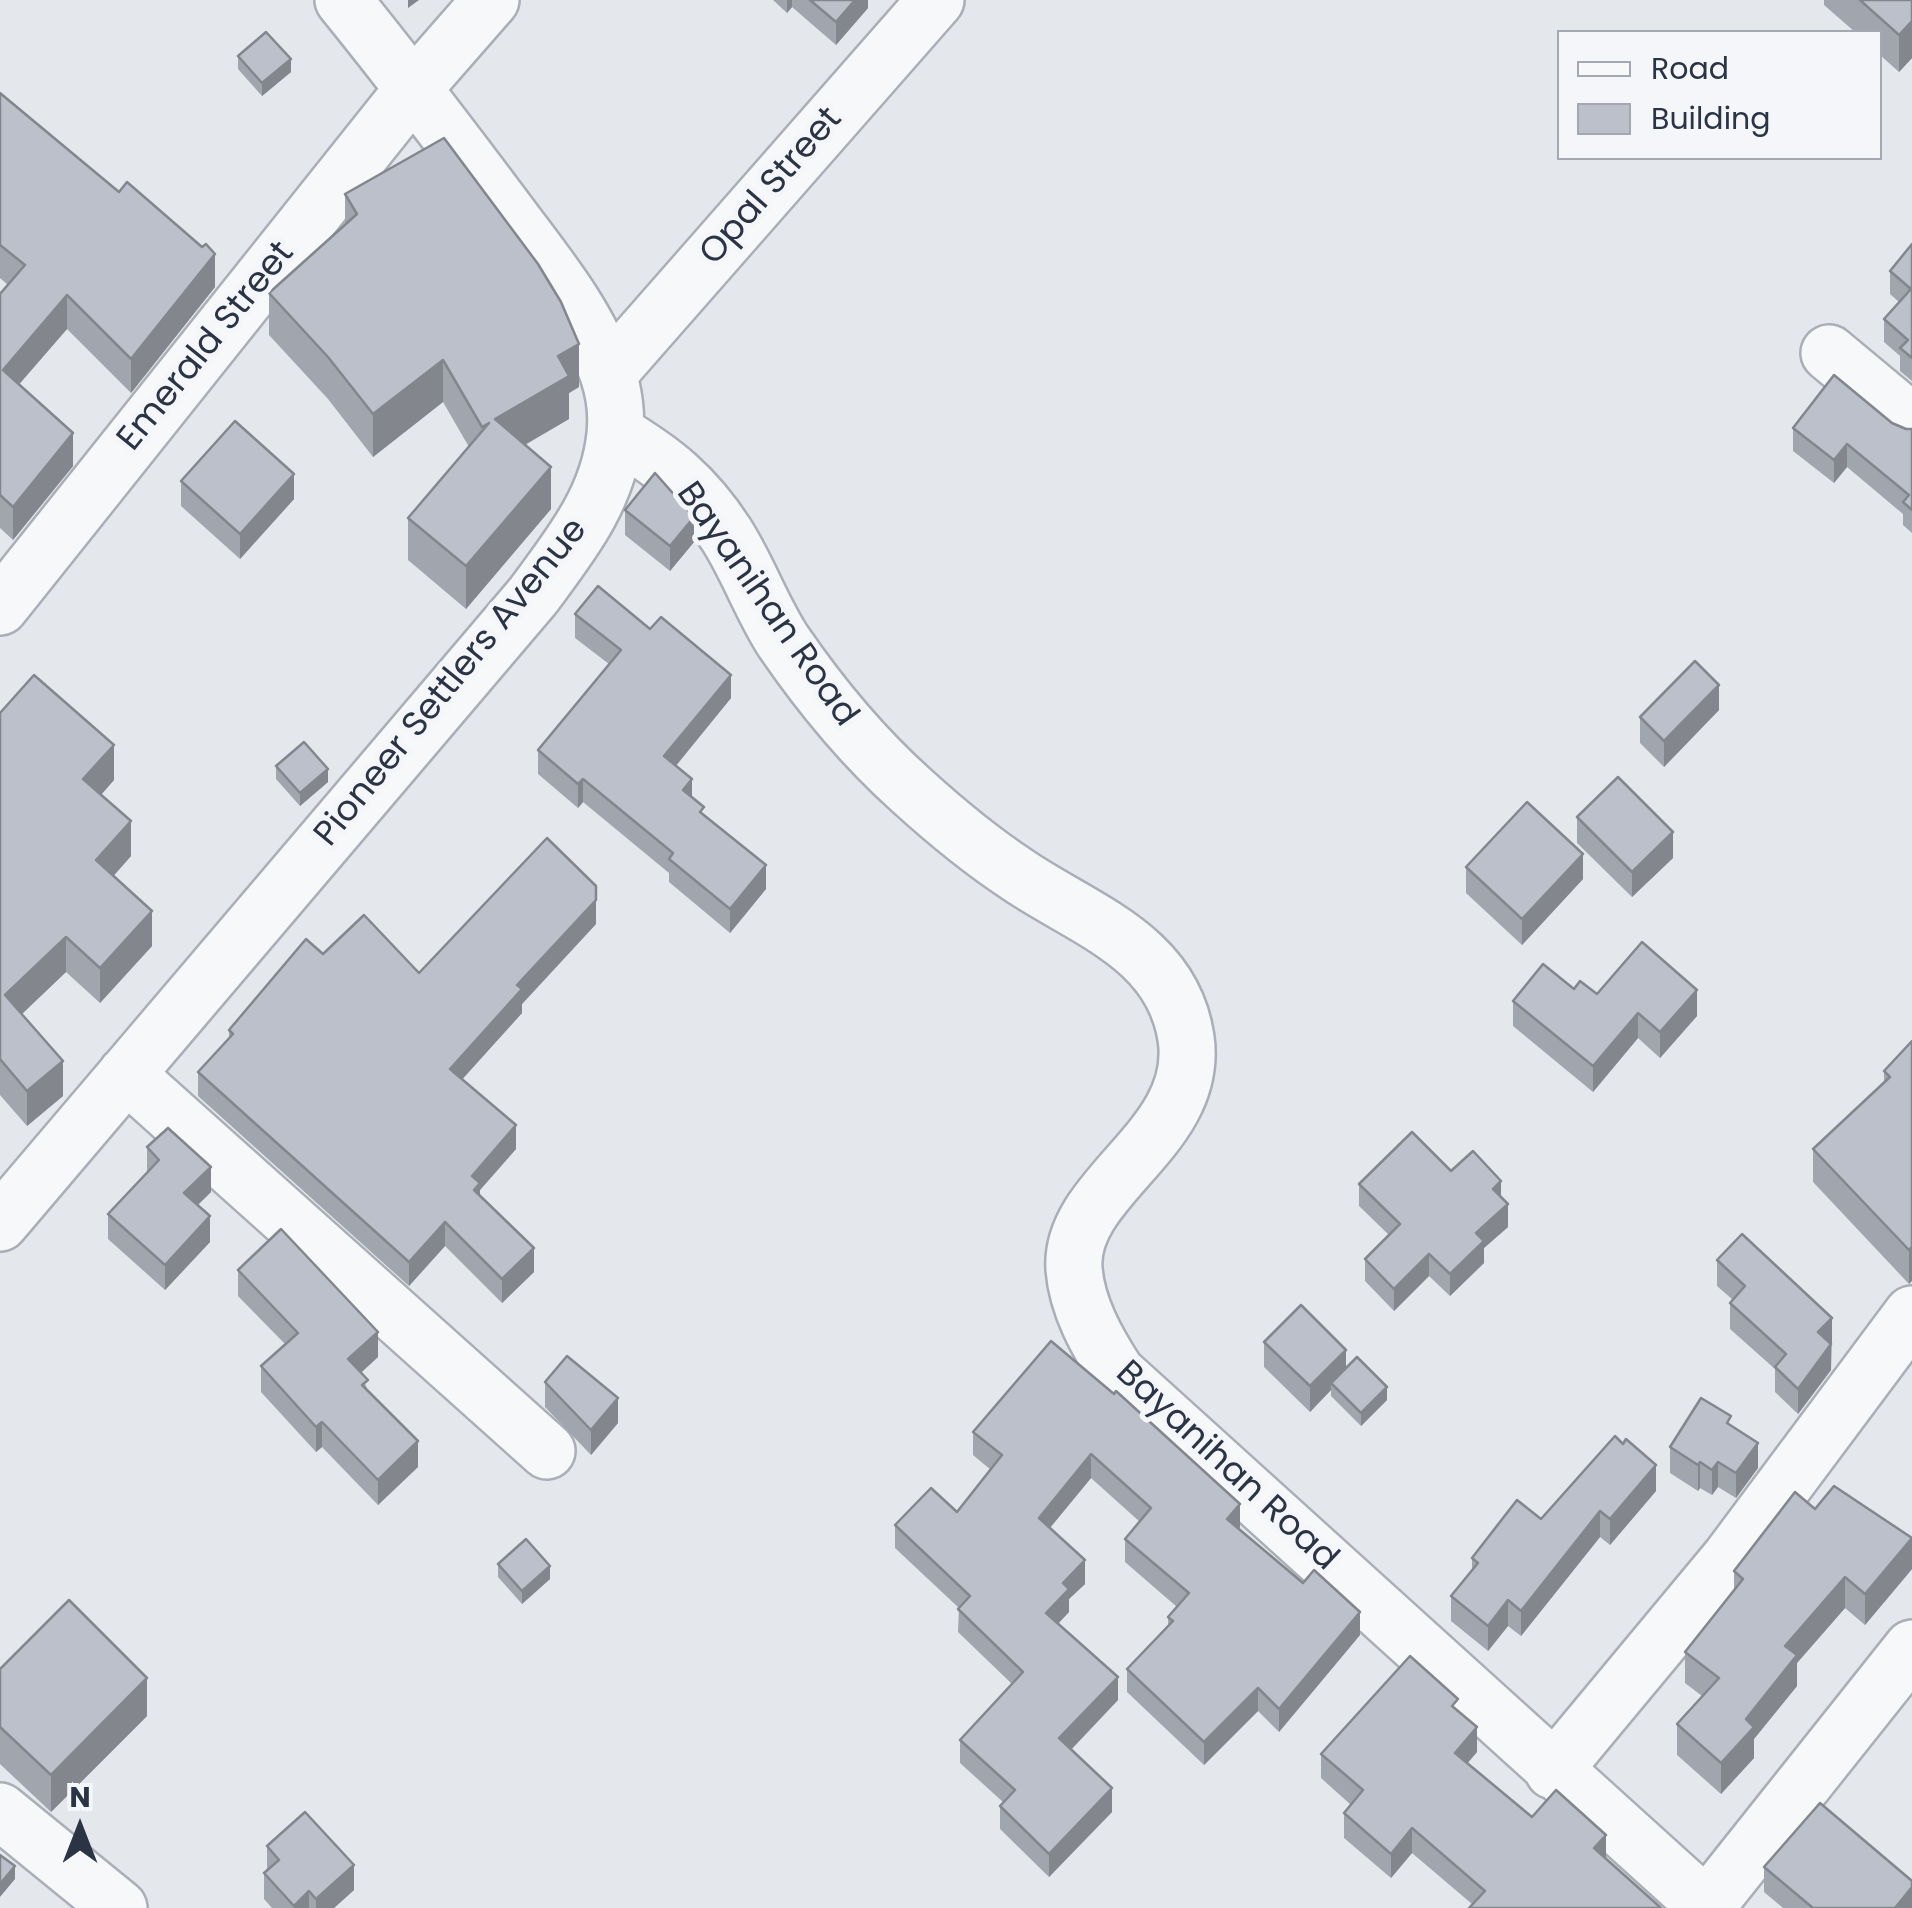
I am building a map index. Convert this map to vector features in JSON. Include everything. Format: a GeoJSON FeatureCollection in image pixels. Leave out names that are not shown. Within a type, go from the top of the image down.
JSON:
{"type":"FeatureCollection","features":[{"type":"Feature","properties":{"kind":"street","name":"Pioneer Settlers Avenue"},"geometry":{"type":"LineString","coordinates":[[0,1222],[533,596],[593,510],[607,475],[616,433],[608,374],[562,285],[343,0]]}},
{"type":"Feature","properties":{"kind":"street","name":"Emerald Street"},"geometry":{"type":"LineString","coordinates":[[0,607],[414,88],[491,0]]}},
{"type":"Feature","properties":{"kind":"street","name":"Opal Street"},"geometry":{"type":"LineString","coordinates":[[608,374],[936,0]]}},
{"type":"Feature","properties":{"kind":"street"},"geometry":{"type":"LineString","coordinates":[[1829,354],[1912,422]]}},
{"type":"Feature","properties":{"kind":"street","name":"Bayanihan Road"},"geometry":{"type":"LineString","coordinates":[[616,433],[664,462],[694,491],[727,536],[783,640],[852,731],[958,831],[1021,877],[1124,937],[1155,968],[1177,1007],[1186,1036],[1187,1070],[1174,1109],[1100,1202],[1078,1238],[1074,1267],[1082,1301],[1096,1339],[1118,1373],[1707,1908]]}},
{"type":"Feature","properties":{"kind":"street"},"geometry":{"type":"LineString","coordinates":[[126,1074],[546,1451]]}},
{"type":"Feature","properties":{"kind":"street"},"geometry":{"type":"LineString","coordinates":[[1554,1771],[1730,1558],[1912,1314]]}},
{"type":"Feature","properties":{"kind":"street"},"geometry":{"type":"LineString","coordinates":[[1707,1908],[1912,1648]]}},
{"type":"Feature","properties":{"kind":"street"},"geometry":{"type":"LineString","coordinates":[[0,1811],[119,1908]]}},
{"type":"Feature","properties":{"kind":"building"},"geometry":{"type":"Polygon","coordinates":[[[810,0],[855,0],[836,22],[810,0]]]}},
{"type":"Feature","properties":{"kind":"building"},"geometry":{"type":"Polygon","coordinates":[[[1860,0],[1912,0],[1912,21],[1899,35],[1860,0]]]}},
{"type":"Feature","properties":{"kind":"building"},"geometry":{"type":"Polygon","coordinates":[[[266,32],[291,59],[262,83],[238,56],[266,32]]]}},
{"type":"Feature","properties":{"kind":"building"},"geometry":{"type":"Polygon","coordinates":[[[0,93],[119,192],[127,182],[215,254],[131,359],[67,295],[3,370],[73,433],[13,507],[0,495],[0,294],[25,265],[0,245],[0,93]]]}},
{"type":"Feature","properties":{"kind":"building"},"geometry":{"type":"Polygon","coordinates":[[[444,138],[538,264],[561,302],[579,344],[558,356],[569,376],[495,419],[551,467],[466,566],[408,518],[489,423],[482,427],[443,360],[373,414],[328,357],[269,293],[357,214],[345,194],[444,138]]]}},
{"type":"Feature","properties":{"kind":"building"},"geometry":{"type":"Polygon","coordinates":[[[1912,244],[1912,358],[1900,348],[1908,340],[1884,319],[1911,289],[1890,271],[1912,244]]]}},
{"type":"Feature","properties":{"kind":"building"},"geometry":{"type":"Polygon","coordinates":[[[1834,375],[1892,423],[1912,429],[1912,510],[1903,502],[1909,495],[1847,444],[1834,460],[1793,428],[1834,375]]]}},
{"type":"Feature","properties":{"kind":"building"},"geometry":{"type":"Polygon","coordinates":[[[235,421],[294,474],[240,534],[181,481],[235,421]]]}},
{"type":"Feature","properties":{"kind":"building"},"geometry":{"type":"Polygon","coordinates":[[[655,473],[694,517],[670,546],[625,510],[655,473]]]}},
{"type":"Feature","properties":{"kind":"building"},"geometry":{"type":"Polygon","coordinates":[[[598,586],[650,629],[661,617],[731,675],[664,756],[692,779],[683,790],[704,807],[700,812],[766,865],[730,909],[669,859],[673,853],[583,779],[578,784],[538,750],[621,650],[575,614],[598,586]]]}},
{"type":"Feature","properties":{"kind":"building"},"geometry":{"type":"Polygon","coordinates":[[[1695,661],[1719,685],[1664,741],[1640,717],[1695,661]]]}},
{"type":"Feature","properties":{"kind":"building"},"geometry":{"type":"Polygon","coordinates":[[[34,675],[114,745],[83,779],[131,821],[96,860],[152,911],[100,968],[66,937],[5,995],[63,1061],[27,1091],[0,1059],[0,713],[34,675]]]}},
{"type":"Feature","properties":{"kind":"building"},"geometry":{"type":"Polygon","coordinates":[[[304,742],[328,769],[300,793],[276,766],[304,742]]]}},
{"type":"Feature","properties":{"kind":"building"},"geometry":{"type":"Polygon","coordinates":[[[1618,777],[1673,832],[1632,872],[1577,817],[1618,777]]]}},
{"type":"Feature","properties":{"kind":"building"},"geometry":{"type":"Polygon","coordinates":[[[1527,802],[1583,854],[1522,919],[1466,867],[1527,802]]]}},
{"type":"Feature","properties":{"kind":"building"},"geometry":{"type":"Polygon","coordinates":[[[547,838],[596,886],[596,900],[517,985],[522,989],[450,1069],[516,1125],[472,1176],[480,1183],[474,1190],[534,1248],[502,1279],[445,1222],[409,1262],[198,1072],[233,1034],[229,1030],[306,939],[323,954],[364,915],[419,973],[547,838]]]}},
{"type":"Feature","properties":{"kind":"building"},"geometry":{"type":"Polygon","coordinates":[[[1642,942],[1697,990],[1660,1032],[1638,1013],[1593,1066],[1513,1001],[1543,964],[1574,989],[1580,981],[1597,994],[1642,942]]]}},
{"type":"Feature","properties":{"kind":"building"},"geometry":{"type":"Polygon","coordinates":[[[1912,1041],[1909,1250],[1813,1149],[1890,1077],[1884,1071],[1912,1041]]]}},
{"type":"Feature","properties":{"kind":"building"},"geometry":{"type":"Polygon","coordinates":[[[168,1128],[211,1167],[184,1193],[210,1216],[165,1265],[108,1214],[159,1160],[147,1147],[168,1128]]]}},
{"type":"Feature","properties":{"kind":"building"},"geometry":{"type":"Polygon","coordinates":[[[1412,1132],[1451,1171],[1473,1151],[1501,1181],[1493,1189],[1508,1204],[1476,1233],[1484,1241],[1450,1274],[1429,1254],[1394,1289],[1365,1259],[1400,1224],[1359,1184],[1412,1132]]]}},
{"type":"Feature","properties":{"kind":"building"},"geometry":{"type":"Polygon","coordinates":[[[281,1229],[378,1332],[348,1359],[368,1380],[362,1385],[418,1441],[378,1480],[322,1422],[316,1427],[261,1366],[298,1333],[238,1270],[281,1229]]]}},
{"type":"Feature","properties":{"kind":"building"},"geometry":{"type":"Polygon","coordinates":[[[1742,1234],[1832,1318],[1818,1332],[1831,1344],[1798,1389],[1775,1367],[1786,1354],[1730,1303],[1745,1286],[1717,1260],[1742,1234]]]}},
{"type":"Feature","properties":{"kind":"building"},"geometry":{"type":"Polygon","coordinates":[[[1301,1305],[1346,1350],[1310,1386],[1264,1342],[1301,1305]]]}},
{"type":"Feature","properties":{"kind":"building"},"geometry":{"type":"Polygon","coordinates":[[[1051,1341],[1114,1394],[1116,1391],[1240,1504],[1227,1519],[1303,1583],[1314,1570],[1360,1612],[1279,1709],[1258,1688],[1204,1742],[1127,1669],[1173,1621],[1168,1617],[1189,1593],[1125,1539],[1151,1508],[1091,1454],[1039,1518],[1085,1560],[1063,1583],[1069,1589],[1046,1613],[1118,1677],[1059,1738],[1112,1788],[1049,1854],[1000,1806],[1015,1790],[960,1740],[1023,1672],[958,1609],[970,1596],[895,1525],[931,1488],[957,1512],[1002,1455],[973,1432],[1051,1341]]]}},
{"type":"Feature","properties":{"kind":"building"},"geometry":{"type":"Polygon","coordinates":[[[567,1356],[618,1398],[591,1430],[545,1382],[567,1356]]]}},
{"type":"Feature","properties":{"kind":"building"},"geometry":{"type":"Polygon","coordinates":[[[1357,1357],[1387,1387],[1361,1413],[1331,1383],[1357,1357]]]}},
{"type":"Feature","properties":{"kind":"building"},"geometry":{"type":"Polygon","coordinates":[[[1701,1398],[1731,1416],[1727,1423],[1758,1443],[1736,1473],[1718,1462],[1712,1470],[1700,1462],[1698,1465],[1670,1447],[1701,1398]]]}},
{"type":"Feature","properties":{"kind":"building"},"geometry":{"type":"Polygon","coordinates":[[[1615,1436],[1623,1444],[1626,1439],[1656,1465],[1610,1519],[1600,1511],[1521,1611],[1508,1600],[1488,1626],[1451,1596],[1478,1563],[1472,1558],[1517,1500],[1541,1519],[1615,1436]]]}},
{"type":"Feature","properties":{"kind":"building"},"geometry":{"type":"Polygon","coordinates":[[[1834,1486],[1912,1538],[1865,1594],[1845,1577],[1785,1646],[1797,1655],[1746,1719],[1754,1727],[1721,1763],[1677,1724],[1719,1678],[1685,1652],[1743,1579],[1734,1571],[1795,1492],[1815,1509],[1834,1486]]]}},
{"type":"Feature","properties":{"kind":"building"},"geometry":{"type":"Polygon","coordinates":[[[526,1539],[550,1566],[522,1591],[498,1564],[526,1539]]]}},
{"type":"Feature","properties":{"kind":"building"},"geometry":{"type":"Polygon","coordinates":[[[69,1600],[147,1678],[51,1775],[0,1727],[0,1669],[69,1600]]]}},
{"type":"Feature","properties":{"kind":"building"},"geometry":{"type":"Polygon","coordinates":[[[1410,1656],[1458,1699],[1452,1706],[1477,1727],[1455,1753],[1532,1817],[1556,1790],[1606,1835],[1594,1848],[1661,1908],[1469,1908],[1485,1891],[1412,1828],[1391,1854],[1344,1813],[1363,1790],[1321,1754],[1410,1656]]]}},
{"type":"Feature","properties":{"kind":"building"},"geometry":{"type":"Polygon","coordinates":[[[1820,1803],[1912,1881],[1912,1887],[1895,1908],[1813,1908],[1764,1867],[1820,1803]]]}},
{"type":"Feature","properties":{"kind":"building"},"geometry":{"type":"Polygon","coordinates":[[[305,1812],[354,1865],[316,1899],[309,1891],[294,1906],[264,1873],[279,1860],[267,1846],[305,1812]]]}},
{"type":"Feature","properties":{"kind":"building"},"geometry":{"type":"Polygon","coordinates":[[[0,1855],[15,1866],[0,1884],[0,1855]]]}}]}
